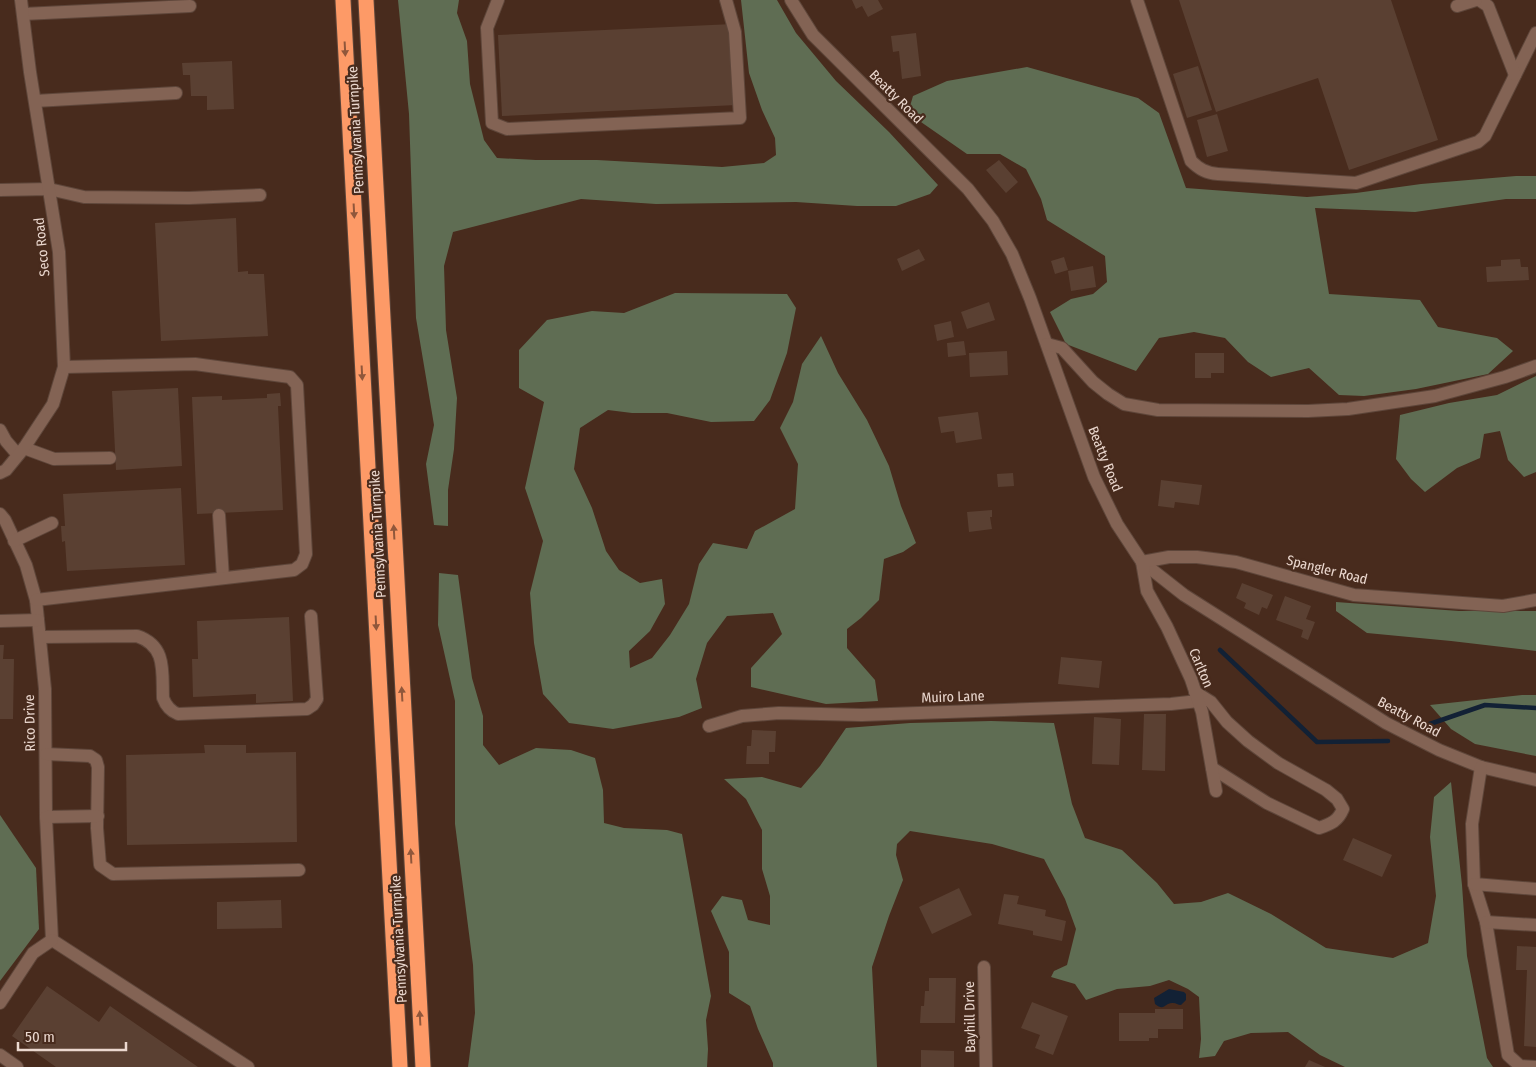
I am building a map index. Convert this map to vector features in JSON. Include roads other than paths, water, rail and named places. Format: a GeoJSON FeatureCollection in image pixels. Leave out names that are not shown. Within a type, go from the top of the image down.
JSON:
{"type":"FeatureCollection","features":[{"type":"Feature","properties":{"kind":"highway","name":"Pennsylvania Turnpike"},"geometry":{"type":"LineString","coordinates":[[343,0],[400,1067]]}},
{"type":"Feature","properties":{"kind":"highway","name":"Pennsylvania Turnpike"},"geometry":{"type":"LineString","coordinates":[[366,0],[423,1067]]}},
{"type":"Feature","properties":{"kind":"street","name":"Seco Road"},"geometry":{"type":"LineString","coordinates":[[0,474],[6,470],[21,452],[53,404],[64,367],[59,252],[21,0]]}},
{"type":"Feature","properties":{"kind":"street"},"geometry":{"type":"LineString","coordinates":[[498,0],[487,28],[492,123],[507,128],[740,118],[735,32],[726,0]]}},
{"type":"Feature","properties":{"kind":"street","name":"Beatty Road"},"geometry":{"type":"LineString","coordinates":[[791,0],[812,34],[968,189],[993,221],[1012,254],[1030,298],[1094,478],[1116,524],[1142,562],[1184,595],[1386,723],[1439,750],[1481,767],[1536,780]]}},
{"type":"Feature","properties":{"kind":"street"},"geometry":{"type":"LineString","coordinates":[[1137,0],[1192,161],[1198,168],[1208,173],[1351,183],[1361,182],[1478,142],[1485,136],[1536,34]]}},
{"type":"Feature","properties":{"kind":"street"},"geometry":{"type":"LineString","coordinates":[[1457,6],[1477,0],[1488,6],[1515,75]]}},
{"type":"Feature","properties":{"kind":"street"},"geometry":{"type":"LineString","coordinates":[[23,14],[190,6]]}},
{"type":"Feature","properties":{"kind":"street"},"geometry":{"type":"LineString","coordinates":[[35,101],[176,93]]}},
{"type":"Feature","properties":{"kind":"street"},"geometry":{"type":"LineString","coordinates":[[0,190],[49,189],[84,197],[189,198],[260,195]]}},
{"type":"Feature","properties":{"kind":"street"},"geometry":{"type":"LineString","coordinates":[[1046,344],[1062,348],[1093,382],[1124,404],[1158,410],[1308,411],[1348,409],[1435,396],[1505,377],[1536,366]]}},
{"type":"Feature","properties":{"kind":"street"},"geometry":{"type":"LineString","coordinates":[[36,600],[294,570],[305,559],[298,385],[294,380],[284,375],[195,364],[64,367]]}},
{"type":"Feature","properties":{"kind":"street"},"geometry":{"type":"LineString","coordinates":[[0,430],[21,452],[54,459],[110,458]]}},
{"type":"Feature","properties":{"kind":"street","name":"Rico Drive"},"geometry":{"type":"LineString","coordinates":[[0,514],[5,520],[26,565],[36,600],[45,689],[46,817],[52,940]]}},
{"type":"Feature","properties":{"kind":"street"},"geometry":{"type":"LineString","coordinates":[[219,516],[224,578]]}},
{"type":"Feature","properties":{"kind":"street"},"geometry":{"type":"LineString","coordinates":[[14,541],[52,523]]}},
{"type":"Feature","properties":{"kind":"street","name":"Spangler Road"},"geometry":{"type":"LineString","coordinates":[[1142,562],[1169,557],[1197,557],[1236,562],[1354,595],[1503,606],[1536,600]]}},
{"type":"Feature","properties":{"kind":"street","name":"Carlton"},"geometry":{"type":"LineString","coordinates":[[1142,562],[1147,591],[1167,627],[1202,712],[1216,791]]}},
{"type":"Feature","properties":{"kind":"street"},"geometry":{"type":"LineString","coordinates":[[40,637],[137,636],[146,638],[158,650],[161,658],[165,704],[178,714],[307,709],[317,699],[311,616]]}},
{"type":"Feature","properties":{"kind":"street"},"geometry":{"type":"LineString","coordinates":[[0,621],[38,620]]}},
{"type":"Feature","properties":{"kind":"street"},"geometry":{"type":"LineString","coordinates":[[1197,697],[1211,702],[1227,722],[1248,742],[1278,764],[1326,790],[1337,799],[1343,809],[1332,824],[1319,828],[1268,803],[1212,768]]}},
{"type":"Feature","properties":{"kind":"street","name":"Muiro Lane"},"geometry":{"type":"LineString","coordinates":[[710,726],[742,716],[779,712],[862,715],[1171,704],[1197,697]]}},
{"type":"Feature","properties":{"kind":"street"},"geometry":{"type":"LineString","coordinates":[[46,754],[90,756],[96,760],[98,767],[100,865],[114,874],[299,870]]}},
{"type":"Feature","properties":{"kind":"street"},"geometry":{"type":"LineString","coordinates":[[1481,767],[1472,824],[1474,884],[1486,922],[1508,1055],[1520,1066],[1536,1066]]}},
{"type":"Feature","properties":{"kind":"street"},"geometry":{"type":"LineString","coordinates":[[46,817],[98,816]]}},
{"type":"Feature","properties":{"kind":"street"},"geometry":{"type":"LineString","coordinates":[[1474,884],[1536,889]]}},
{"type":"Feature","properties":{"kind":"street"},"geometry":{"type":"LineString","coordinates":[[1486,922],[1536,925]]}},
{"type":"Feature","properties":{"kind":"street"},"geometry":{"type":"LineString","coordinates":[[0,1004],[32,953],[52,940],[248,1067]]}},
{"type":"Feature","properties":{"kind":"street","name":"Bayhill Drive"},"geometry":{"type":"LineString","coordinates":[[984,967],[986,1067]]}},
{"type":"Feature","properties":{"kind":"street"},"geometry":{"type":"LineString","coordinates":[[0,1055],[17,1067]]}},
{"type":"Feature","properties":{"kind":"water"},"geometry":{"type":"Polygon","coordinates":[[[1169,989],[1184,992],[1186,1000],[1181,1005],[1170,1003],[1161,1007],[1155,1004],[1154,998],[1169,989]]]}},
{"type":"Feature","properties":{"kind":"waterway"},"geometry":{"type":"LineString","coordinates":[[1220,650],[1317,742],[1388,741]]}},
{"type":"Feature","properties":{"kind":"waterway"},"geometry":{"type":"LineString","coordinates":[[1424,726],[1485,705],[1536,708]]}}]}
